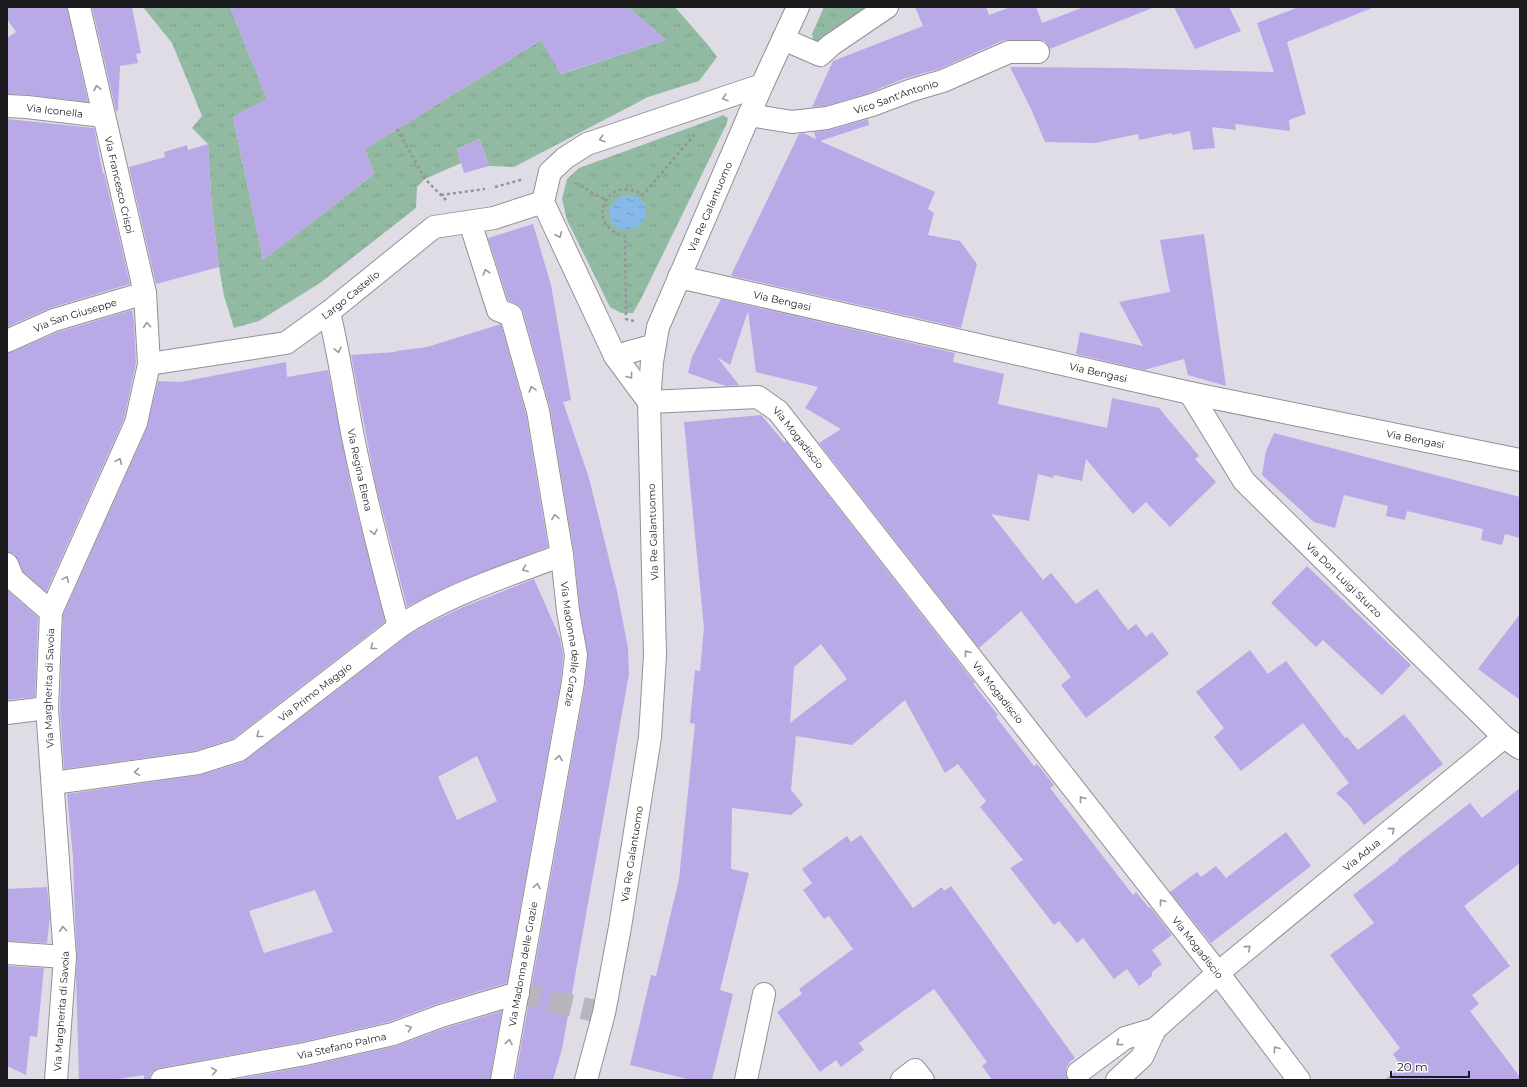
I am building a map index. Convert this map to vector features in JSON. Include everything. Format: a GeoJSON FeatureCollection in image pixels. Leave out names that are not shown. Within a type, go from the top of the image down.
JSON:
{"type":"FeatureCollection","features":[{"type":"Feature","properties":{"kind":"street","name":"Via Francesco Crispi"},"geometry":{"type":"LineString","coordinates":[[79,7],[145,293],[149,364]]}},
{"type":"Feature","properties":{"kind":"street"},"geometry":{"type":"LineString","coordinates":[[783,38],[820,55],[831,45],[887,7]]}},
{"type":"Feature","properties":{"kind":"street","name":"Via Re Galantuomo"},"geometry":{"type":"LineString","coordinates":[[586,1080],[604,1013],[620,927],[650,737],[655,647],[649,402],[652,362],[656,336],[679,278],[749,115],[797,8]]}},
{"type":"Feature","properties":{"kind":"street","name":"Vico Sant'Antonio"},"geometry":{"type":"LineString","coordinates":[[749,115],[792,122],[827,118],[872,105],[912,90],[943,81],[1009,52],[1038,52]]}},
{"type":"Feature","properties":{"kind":"street"},"geometry":{"type":"LineString","coordinates":[[649,402],[615,356],[543,202],[550,172],[565,158],[587,144],[762,85]]}},
{"type":"Feature","properties":{"kind":"street","name":"Via Iconella"},"geometry":{"type":"LineString","coordinates":[[7,106],[103,116]]}},
{"type":"Feature","properties":{"kind":"street","name":"Largo Castello"},"geometry":{"type":"LineString","coordinates":[[149,364],[286,344],[329,312],[434,227],[494,218],[543,202]]}},
{"type":"Feature","properties":{"kind":"street","name":"Via Madonna delle Grazie"},"geometry":{"type":"LineString","coordinates":[[470,222],[498,310],[511,315],[538,411],[562,555],[568,611],[576,655],[573,682],[502,1080]]}},
{"type":"Feature","properties":{"kind":"street","name":"Via Bengasi"},"geometry":{"type":"LineString","coordinates":[[679,278],[1190,393],[1520,460]]}},
{"type":"Feature","properties":{"kind":"street","name":"Via San Giuseppe"},"geometry":{"type":"LineString","coordinates":[[7,341],[54,320],[145,293]]}},
{"type":"Feature","properties":{"kind":"street","name":"Via Regina Elena"},"geometry":{"type":"LineString","coordinates":[[329,312],[339,356],[355,445],[381,561],[399,627]]}},
{"type":"Feature","properties":{"kind":"street"},"geometry":{"type":"LineString","coordinates":[[615,356],[656,336]]}},
{"type":"Feature","properties":{"kind":"street","name":"Via Margherita di Savoia"},"geometry":{"type":"LineString","coordinates":[[56,1080],[65,957],[47,708],[51,612],[136,423],[149,364]]}},
{"type":"Feature","properties":{"kind":"street","name":"Via Don Luigi Sturzo"},"geometry":{"type":"LineString","coordinates":[[1190,393],[1244,481],[1512,743]]}},
{"type":"Feature","properties":{"kind":"street","name":"Via Mogadiscio"},"geometry":{"type":"LineString","coordinates":[[649,402],[758,397],[778,411],[1218,973],[1299,1080]]}},
{"type":"Feature","properties":{"kind":"street","name":"Via Primo Maggio"},"geometry":{"type":"LineString","coordinates":[[53,783],[198,763],[239,750],[399,627],[419,614],[468,591],[562,555]]}},
{"type":"Feature","properties":{"kind":"street"},"geometry":{"type":"LineString","coordinates":[[7,564],[13,579],[51,612]]}},
{"type":"Feature","properties":{"kind":"street"},"geometry":{"type":"LineString","coordinates":[[7,713],[47,708]]}},
{"type":"Feature","properties":{"kind":"street","name":"Via Adua"},"geometry":{"type":"LineString","coordinates":[[1155,1029],[1218,973],[1512,743]]}},
{"type":"Feature","properties":{"kind":"street"},"geometry":{"type":"LineString","coordinates":[[7,952],[65,957]]}},
{"type":"Feature","properties":{"kind":"street","name":"Via Stefano Palma"},"geometry":{"type":"LineString","coordinates":[[162,1080],[305,1054],[385,1035],[518,992]]}},
{"type":"Feature","properties":{"kind":"street"},"geometry":{"type":"LineString","coordinates":[[746,1080],[764,994]]}},
{"type":"Feature","properties":{"kind":"street"},"geometry":{"type":"LineString","coordinates":[[1078,1073],[1125,1038],[1155,1029]]}},
{"type":"Feature","properties":{"kind":"street"},"geometry":{"type":"LineString","coordinates":[[1117,1080],[1142,1058],[1155,1029]]}},
{"type":"Feature","properties":{"kind":"street"},"geometry":{"type":"LineString","coordinates":[[902,1080],[915,1070],[923,1080]]}},
{"type":"Feature","properties":{"kind":"path"},"geometry":{"type":"LineString","coordinates":[[656,336],[626,319],[625,236],[612,231],[606,226],[603,217],[603,207],[611,194],[618,190],[634,190],[643,195],[700,129],[702,106]]}},
{"type":"Feature","properties":{"kind":"path"},"geometry":{"type":"LineString","coordinates":[[397,129],[425,180]]}},
{"type":"Feature","properties":{"kind":"path"},"geometry":{"type":"LineString","coordinates":[[550,172],[570,180],[606,200]]}},
{"type":"Feature","properties":{"kind":"path"},"geometry":{"type":"LineString","coordinates":[[441,195],[485,189]]}},
{"type":"Feature","properties":{"kind":"green space"},"geometry":{"type":"Polygon","coordinates":[[[143,7],[230,7],[267,99],[233,117],[263,260],[374,174],[365,149],[541,40],[561,74],[666,40],[628,7],[675,7],[717,57],[699,81],[648,97],[514,167],[489,166],[480,139],[457,149],[461,163],[425,179],[417,187],[416,208],[320,283],[259,321],[234,328],[224,296],[219,267],[212,209],[208,144],[192,128],[202,116],[172,43],[143,7]]]}},
{"type":"Feature","properties":{"kind":"green space"},"geometry":{"type":"Polygon","coordinates":[[[824,7],[872,7],[823,46],[813,41],[812,34],[824,7]]]}},
{"type":"Feature","properties":{"kind":"green space"},"geometry":{"type":"Polygon","coordinates":[[[723,115],[728,118],[727,123],[633,313],[621,313],[610,307],[567,220],[562,199],[567,179],[579,168],[723,115]]]}},
{"type":"Feature","properties":{"kind":"water"},"geometry":{"type":"Polygon","coordinates":[[[625,195],[638,197],[646,206],[644,221],[636,227],[627,229],[620,228],[614,224],[610,219],[609,212],[611,206],[616,200],[625,195]]]}},
{"type":"Feature","properties":{"kind":"building"},"geometry":{"type":"Polygon","coordinates":[[[7,7],[67,7],[88,102],[7,94],[7,38],[16,32],[7,19],[7,7]]]}},
{"type":"Feature","properties":{"kind":"building"},"geometry":{"type":"Polygon","coordinates":[[[92,7],[132,7],[141,53],[136,54],[138,63],[120,66],[118,111],[116,111],[92,7]]]}},
{"type":"Feature","properties":{"kind":"building"},"geometry":{"type":"Polygon","coordinates":[[[230,7],[628,7],[666,40],[560,74],[541,40],[365,149],[374,174],[263,260],[233,117],[267,99],[230,7]]]}},
{"type":"Feature","properties":{"kind":"building"},"geometry":{"type":"Polygon","coordinates":[[[915,7],[986,7],[989,15],[1011,7],[1036,7],[1042,23],[1084,7],[1152,8],[1050,49],[1045,41],[1004,40],[939,69],[903,79],[866,94],[825,106],[812,107],[833,61],[923,26],[915,7]]]}},
{"type":"Feature","properties":{"kind":"building"},"geometry":{"type":"Polygon","coordinates":[[[1174,7],[1229,7],[1241,31],[1195,49],[1174,7]]]}},
{"type":"Feature","properties":{"kind":"building"},"geometry":{"type":"Polygon","coordinates":[[[1299,7],[1372,8],[1287,42],[1306,114],[1291,119],[1290,117],[1290,131],[1235,124],[1236,130],[1212,127],[1215,148],[1193,150],[1190,131],[1139,140],[1138,134],[1095,143],[1045,142],[1032,111],[1010,67],[1274,72],[1257,23],[1299,7]]]}},
{"type":"Feature","properties":{"kind":"building"},"geometry":{"type":"Polygon","coordinates":[[[7,119],[94,128],[103,174],[104,173],[130,284],[50,308],[7,327],[7,119]]]}},
{"type":"Feature","properties":{"kind":"building"},"geometry":{"type":"Polygon","coordinates":[[[868,119],[869,125],[820,141],[935,192],[928,209],[934,213],[928,235],[960,241],[977,264],[961,328],[731,275],[799,134],[803,133],[816,139],[814,132],[830,130],[868,119]]]}},
{"type":"Feature","properties":{"kind":"building"},"geometry":{"type":"Polygon","coordinates":[[[480,139],[489,166],[464,173],[457,149],[480,139]]]}},
{"type":"Feature","properties":{"kind":"building"},"geometry":{"type":"Polygon","coordinates":[[[208,144],[212,209],[219,267],[156,284],[129,167],[165,157],[164,152],[187,145],[188,150],[208,144]]]}},
{"type":"Feature","properties":{"kind":"building"},"geometry":{"type":"Polygon","coordinates":[[[533,224],[551,285],[571,400],[563,402],[589,478],[617,591],[628,648],[629,674],[562,1049],[553,1080],[515,1080],[585,684],[588,656],[580,609],[574,553],[550,408],[523,312],[520,306],[508,300],[488,238],[533,224]]]}},
{"type":"Feature","properties":{"kind":"building"},"geometry":{"type":"Polygon","coordinates":[[[1204,234],[1226,386],[1188,375],[1184,359],[1144,370],[1076,354],[1080,332],[1143,346],[1119,302],[1170,292],[1160,240],[1204,234]]]}},
{"type":"Feature","properties":{"kind":"building"},"geometry":{"type":"Polygon","coordinates":[[[721,299],[955,353],[953,362],[1004,374],[998,404],[1107,428],[1112,398],[1159,408],[1199,456],[1195,459],[1216,482],[1170,527],[1146,502],[1133,514],[1086,459],[1082,481],[1054,475],[1053,478],[1038,474],[1029,521],[991,514],[1043,580],[1051,573],[1076,604],[1097,589],[1128,630],[1136,624],[1146,637],[1152,632],[1169,654],[1086,718],[1061,685],[1071,677],[1021,611],[979,648],[819,443],[841,429],[805,408],[818,387],[756,372],[748,311],[730,365],[717,357],[739,385],[726,386],[688,373],[692,357],[721,299]]]}},
{"type":"Feature","properties":{"kind":"building"},"geometry":{"type":"Polygon","coordinates":[[[132,310],[136,363],[124,419],[46,592],[23,572],[15,554],[7,552],[7,353],[58,332],[132,310]]]}},
{"type":"Feature","properties":{"kind":"building"},"geometry":{"type":"Polygon","coordinates":[[[501,324],[526,414],[548,547],[453,584],[407,607],[375,482],[351,355],[396,352],[427,347],[501,324]]]}},
{"type":"Feature","properties":{"kind":"building"},"geometry":{"type":"Polygon","coordinates":[[[286,362],[287,377],[328,370],[351,488],[385,622],[233,739],[195,751],[64,769],[60,708],[63,615],[147,428],[158,381],[180,382],[286,362]]]}},
{"type":"Feature","properties":{"kind":"building"},"geometry":{"type":"Polygon","coordinates":[[[761,415],[785,443],[786,441],[974,682],[974,685],[998,715],[996,717],[1034,766],[1037,764],[1054,785],[1050,788],[1133,895],[1136,892],[1172,935],[1152,950],[1162,964],[1152,972],[1152,976],[1139,986],[1127,969],[1114,979],[1083,938],[1077,943],[1059,921],[1054,925],[1010,868],[1023,860],[980,807],[986,801],[958,764],[945,773],[905,700],[852,745],[796,736],[791,790],[803,805],[791,815],[732,808],[731,869],[749,873],[720,990],[733,994],[712,1080],[691,1080],[630,1065],[651,975],[656,976],[679,879],[695,724],[690,723],[691,710],[695,670],[700,671],[704,628],[684,422],[761,415]],[[821,644],[794,667],[790,723],[847,679],[821,644]]]}},
{"type":"Feature","properties":{"kind":"building"},"geometry":{"type":"Polygon","coordinates":[[[1274,433],[1520,497],[1520,538],[1505,534],[1502,545],[1481,540],[1483,529],[1407,511],[1405,520],[1386,516],[1388,506],[1344,495],[1335,528],[1314,522],[1262,475],[1266,451],[1274,433]]]}},
{"type":"Feature","properties":{"kind":"building"},"geometry":{"type":"Polygon","coordinates":[[[1307,566],[1411,665],[1382,695],[1323,640],[1316,647],[1271,603],[1307,566]]]}},
{"type":"Feature","properties":{"kind":"building"},"geometry":{"type":"Polygon","coordinates":[[[534,579],[560,638],[563,655],[561,680],[507,983],[437,1004],[389,1022],[302,1042],[160,1068],[150,1075],[150,1080],[144,1080],[144,1075],[112,1080],[79,1080],[76,976],[77,956],[73,857],[67,794],[200,775],[243,762],[406,637],[424,626],[463,607],[534,579]],[[477,756],[438,777],[457,820],[497,801],[477,756]],[[315,890],[249,911],[264,953],[333,932],[315,890]]]}},
{"type":"Feature","properties":{"kind":"building"},"geometry":{"type":"Polygon","coordinates":[[[7,590],[38,617],[35,697],[7,700],[7,590]]]}},
{"type":"Feature","properties":{"kind":"building"},"geometry":{"type":"Polygon","coordinates":[[[1520,614],[1520,700],[1478,669],[1520,614]]]}},
{"type":"Feature","properties":{"kind":"building"},"geometry":{"type":"Polygon","coordinates":[[[1250,650],[1268,674],[1286,661],[1345,738],[1347,737],[1358,750],[1404,714],[1443,764],[1364,825],[1348,804],[1336,793],[1349,783],[1303,723],[1241,771],[1214,737],[1224,728],[1196,692],[1250,650]]]}},
{"type":"Feature","properties":{"kind":"building"},"geometry":{"type":"Polygon","coordinates":[[[1520,788],[1520,863],[1464,906],[1510,966],[1472,995],[1479,1004],[1470,1011],[1520,1077],[1520,1080],[1384,1080],[1402,1067],[1393,1054],[1400,1048],[1330,955],[1374,923],[1353,895],[1470,803],[1482,818],[1520,788]]]}},
{"type":"Feature","properties":{"kind":"building"},"geometry":{"type":"Polygon","coordinates":[[[1286,832],[1311,866],[1211,943],[1170,892],[1197,872],[1201,877],[1216,866],[1226,878],[1286,832]]]}},
{"type":"Feature","properties":{"kind":"building"},"geometry":{"type":"Polygon","coordinates":[[[861,835],[913,908],[942,887],[944,891],[951,886],[1075,1058],[1066,1068],[1068,1080],[992,1080],[982,1066],[987,1062],[934,989],[859,1043],[864,1050],[841,1067],[836,1060],[820,1072],[777,1012],[802,994],[799,989],[853,949],[829,916],[824,919],[803,890],[812,883],[802,869],[847,836],[851,842],[861,835]]]}},
{"type":"Feature","properties":{"kind":"building"},"geometry":{"type":"Polygon","coordinates":[[[47,887],[50,917],[47,943],[7,941],[7,889],[47,887]]]}},
{"type":"Feature","properties":{"kind":"building"},"geometry":{"type":"Polygon","coordinates":[[[7,966],[44,968],[37,1037],[30,1036],[26,1075],[7,1066],[7,966]]]}},
{"type":"Feature","properties":{"kind":"building"},"geometry":{"type":"Polygon","coordinates":[[[502,1011],[490,1080],[232,1080],[308,1066],[396,1046],[445,1028],[502,1011]]]}},
{"type":"Feature","properties":{"kind":"tunnel"},"geometry":{"type":"LineString","coordinates":[[518,993],[604,1013]]}}]}
